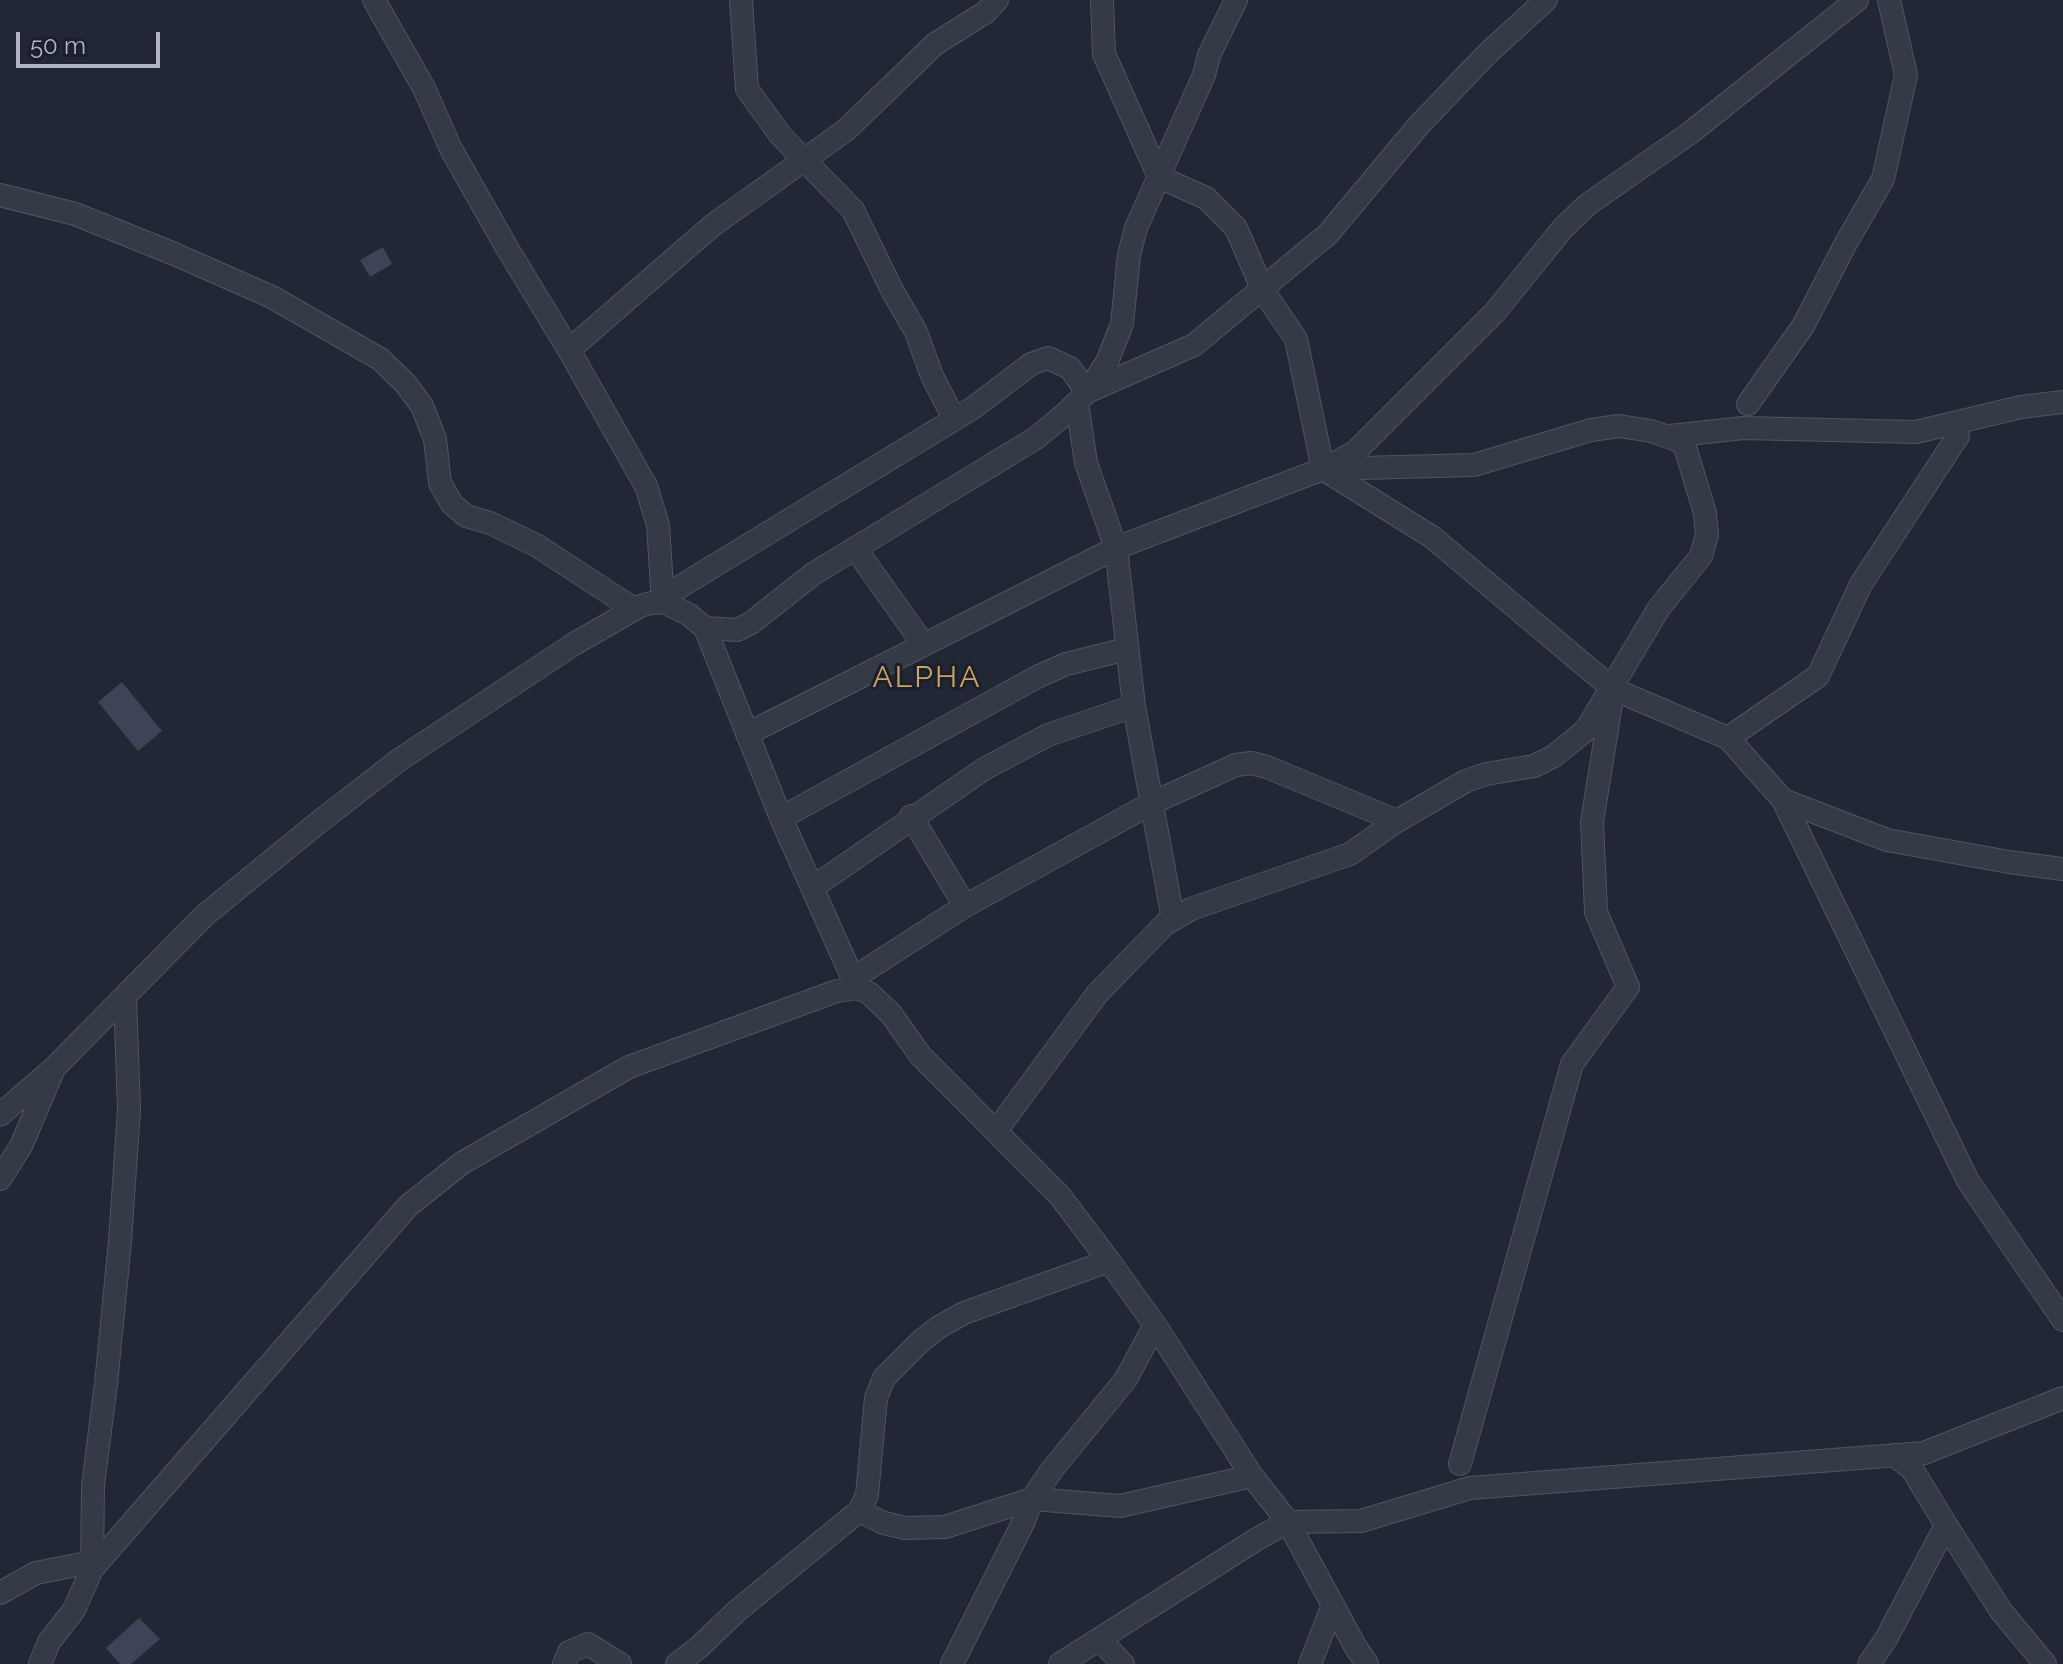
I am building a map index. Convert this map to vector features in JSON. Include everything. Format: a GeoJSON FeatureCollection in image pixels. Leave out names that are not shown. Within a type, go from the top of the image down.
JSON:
{"type":"FeatureCollection","features":[{"type":"Feature","properties":{"kind":"street"},"geometry":{"type":"LineString","coordinates":[[374,0],[424,88],[451,149],[646,486],[658,525],[663,600]]}},
{"type":"Feature","properties":{"kind":"street"},"geometry":{"type":"LineString","coordinates":[[741,0],[747,89],[781,136],[853,210],[916,332],[932,376],[948,407]]}},
{"type":"Feature","properties":{"kind":"street"},"geometry":{"type":"LineString","coordinates":[[569,350],[713,225],[846,130],[935,44],[986,12],[997,0]]}},
{"type":"Feature","properties":{"kind":"street"},"geometry":{"type":"LineString","coordinates":[[705,628],[737,630],[751,623],[788,591],[1036,438],[1082,398],[1107,362],[1122,324],[1129,255],[1136,228],[1204,75],[1209,55],[1236,0]]}},
{"type":"Feature","properties":{"kind":"street"},"geometry":{"type":"LineString","coordinates":[[1082,398],[1194,345],[1260,284],[1328,234],[1419,125],[1487,54],[1546,0]]}},
{"type":"Feature","properties":{"kind":"street"},"geometry":{"type":"LineString","coordinates":[[747,734],[1116,548],[1323,469],[1355,452],[1495,312],[1563,228],[1587,205],[1690,133],[1857,0]]}},
{"type":"Feature","properties":{"kind":"street"},"geometry":{"type":"LineString","coordinates":[[1748,404],[1803,326],[1883,179],[1906,75],[1889,0]]}},
{"type":"Feature","properties":{"kind":"street"},"geometry":{"type":"LineString","coordinates":[[1100,1],[1104,54],[1159,177],[1206,198],[1236,228],[1260,284],[1296,339],[1323,469],[1432,537],[1613,689],[1728,738],[1783,800],[1968,1181],[2063,1320]]}},
{"type":"Feature","properties":{"kind":"street"},"geometry":{"type":"LineString","coordinates":[[0,195],[75,214],[172,253],[272,297],[380,359],[405,383],[422,406],[435,439],[440,483],[452,504],[466,516],[490,523],[536,545],[634,609]]}},
{"type":"Feature","properties":{"kind":"street"},"geometry":{"type":"LineString","coordinates":[[0,1115],[54,1068],[205,915],[387,769],[574,644],[634,609],[663,600],[973,408],[1031,364],[1048,358],[1070,368],[1082,398],[1086,463],[1116,548],[1134,706],[1173,919]]}},
{"type":"Feature","properties":{"kind":"street"},"geometry":{"type":"LineString","coordinates":[[1670,436],[1743,428],[1916,432],[2021,407],[2063,402]]}},
{"type":"Feature","properties":{"kind":"street"},"geometry":{"type":"LineString","coordinates":[[996,1131],[1097,994],[1165,924],[1191,909],[1350,854],[1397,821],[1466,781],[1486,774],[1534,766],[1554,756],[1586,730],[1659,608],[1701,556],[1707,535],[1705,513],[1685,447],[1670,436],[1619,426],[1591,430],[1474,465],[1323,469]]}},
{"type":"Feature","properties":{"kind":"street"},"geometry":{"type":"LineString","coordinates":[[1728,738],[1818,676],[1861,584],[1958,436]]}},
{"type":"Feature","properties":{"kind":"street"},"geometry":{"type":"LineString","coordinates":[[855,548],[924,645]]}},
{"type":"Feature","properties":{"kind":"street"},"geometry":{"type":"LineString","coordinates":[[663,600],[705,628],[781,818],[855,984],[891,1014],[920,1055],[1060,1196],[1109,1261],[1155,1325],[1252,1476],[1288,1522],[1367,1664]]}},
{"type":"Feature","properties":{"kind":"street"},"geometry":{"type":"LineString","coordinates":[[781,818],[1037,677],[1066,664],[1127,649]]}},
{"type":"Feature","properties":{"kind":"street"},"geometry":{"type":"LineString","coordinates":[[1460,1464],[1572,1064],[1628,987],[1596,912],[1592,822],[1613,689]]}},
{"type":"Feature","properties":{"kind":"street"},"geometry":{"type":"LineString","coordinates":[[812,888],[911,816],[984,769],[1048,735],[1134,706]]}},
{"type":"Feature","properties":{"kind":"street"},"geometry":{"type":"LineString","coordinates":[[40,1664],[49,1642],[74,1610],[92,1565],[408,1206],[462,1163],[629,1067],[855,984],[965,906],[1152,803],[1236,765],[1251,763],[1267,767],[1397,821]]}},
{"type":"Feature","properties":{"kind":"street"},"geometry":{"type":"LineString","coordinates":[[1783,800],[1887,840],[2063,869]]}},
{"type":"Feature","properties":{"kind":"street"},"geometry":{"type":"LineString","coordinates":[[911,816],[965,906]]}},
{"type":"Feature","properties":{"kind":"street"},"geometry":{"type":"LineString","coordinates":[[92,1565],[93,1485],[110,1352],[128,1125],[125,997]]}},
{"type":"Feature","properties":{"kind":"street"},"geometry":{"type":"LineString","coordinates":[[0,1179],[21,1146],[54,1068]]}},
{"type":"Feature","properties":{"kind":"street"},"geometry":{"type":"LineString","coordinates":[[677,1664],[859,1511],[867,1495],[876,1398],[884,1378],[921,1341],[964,1313],[1109,1261]]}},
{"type":"Feature","properties":{"kind":"street"},"geometry":{"type":"LineString","coordinates":[[952,1664],[1032,1499],[1126,1379],[1155,1325]]}},
{"type":"Feature","properties":{"kind":"street"},"geometry":{"type":"LineString","coordinates":[[1060,1664],[1288,1522],[1361,1521],[1470,1488],[1924,1453],[2063,1398]]}},
{"type":"Feature","properties":{"kind":"street"},"geometry":{"type":"LineString","coordinates":[[1894,1455],[1912,1469],[2001,1611],[2045,1664]]}},
{"type":"Feature","properties":{"kind":"street"},"geometry":{"type":"LineString","coordinates":[[859,1511],[884,1523],[905,1528],[945,1527],[1032,1499],[1120,1506],[1252,1476]]}},
{"type":"Feature","properties":{"kind":"street"},"geometry":{"type":"LineString","coordinates":[[1869,1664],[1886,1639],[1946,1525]]}},
{"type":"Feature","properties":{"kind":"street"},"geometry":{"type":"LineString","coordinates":[[0,1593],[36,1573],[92,1565]]}},
{"type":"Feature","properties":{"kind":"street"},"geometry":{"type":"LineString","coordinates":[[1310,1664],[1333,1605]]}},
{"type":"Feature","properties":{"kind":"street"},"geometry":{"type":"LineString","coordinates":[[1099,1639],[1123,1664]]}},
{"type":"Feature","properties":{"kind":"street"},"geometry":{"type":"LineString","coordinates":[[564,1664],[569,1652],[588,1644],[620,1664]]}},
{"type":"Feature","properties":{"kind":"building"},"geometry":{"type":"Polygon","coordinates":[[[383,247],[392,264],[370,277],[360,260],[383,247]]]}},
{"type":"Feature","properties":{"kind":"building"},"geometry":{"type":"Polygon","coordinates":[[[122,682],[162,731],[138,751],[98,702],[122,682]]]}},
{"type":"Feature","properties":{"kind":"building"},"geometry":{"type":"Polygon","coordinates":[[[139,1618],[160,1639],[131,1664],[120,1664],[106,1648],[139,1618]]]}},
{"type":"Feature","properties":{"kind":"district","name":"ALPHA"},"geometry":{"type":"Point","coordinates":[927,678]}}]}
